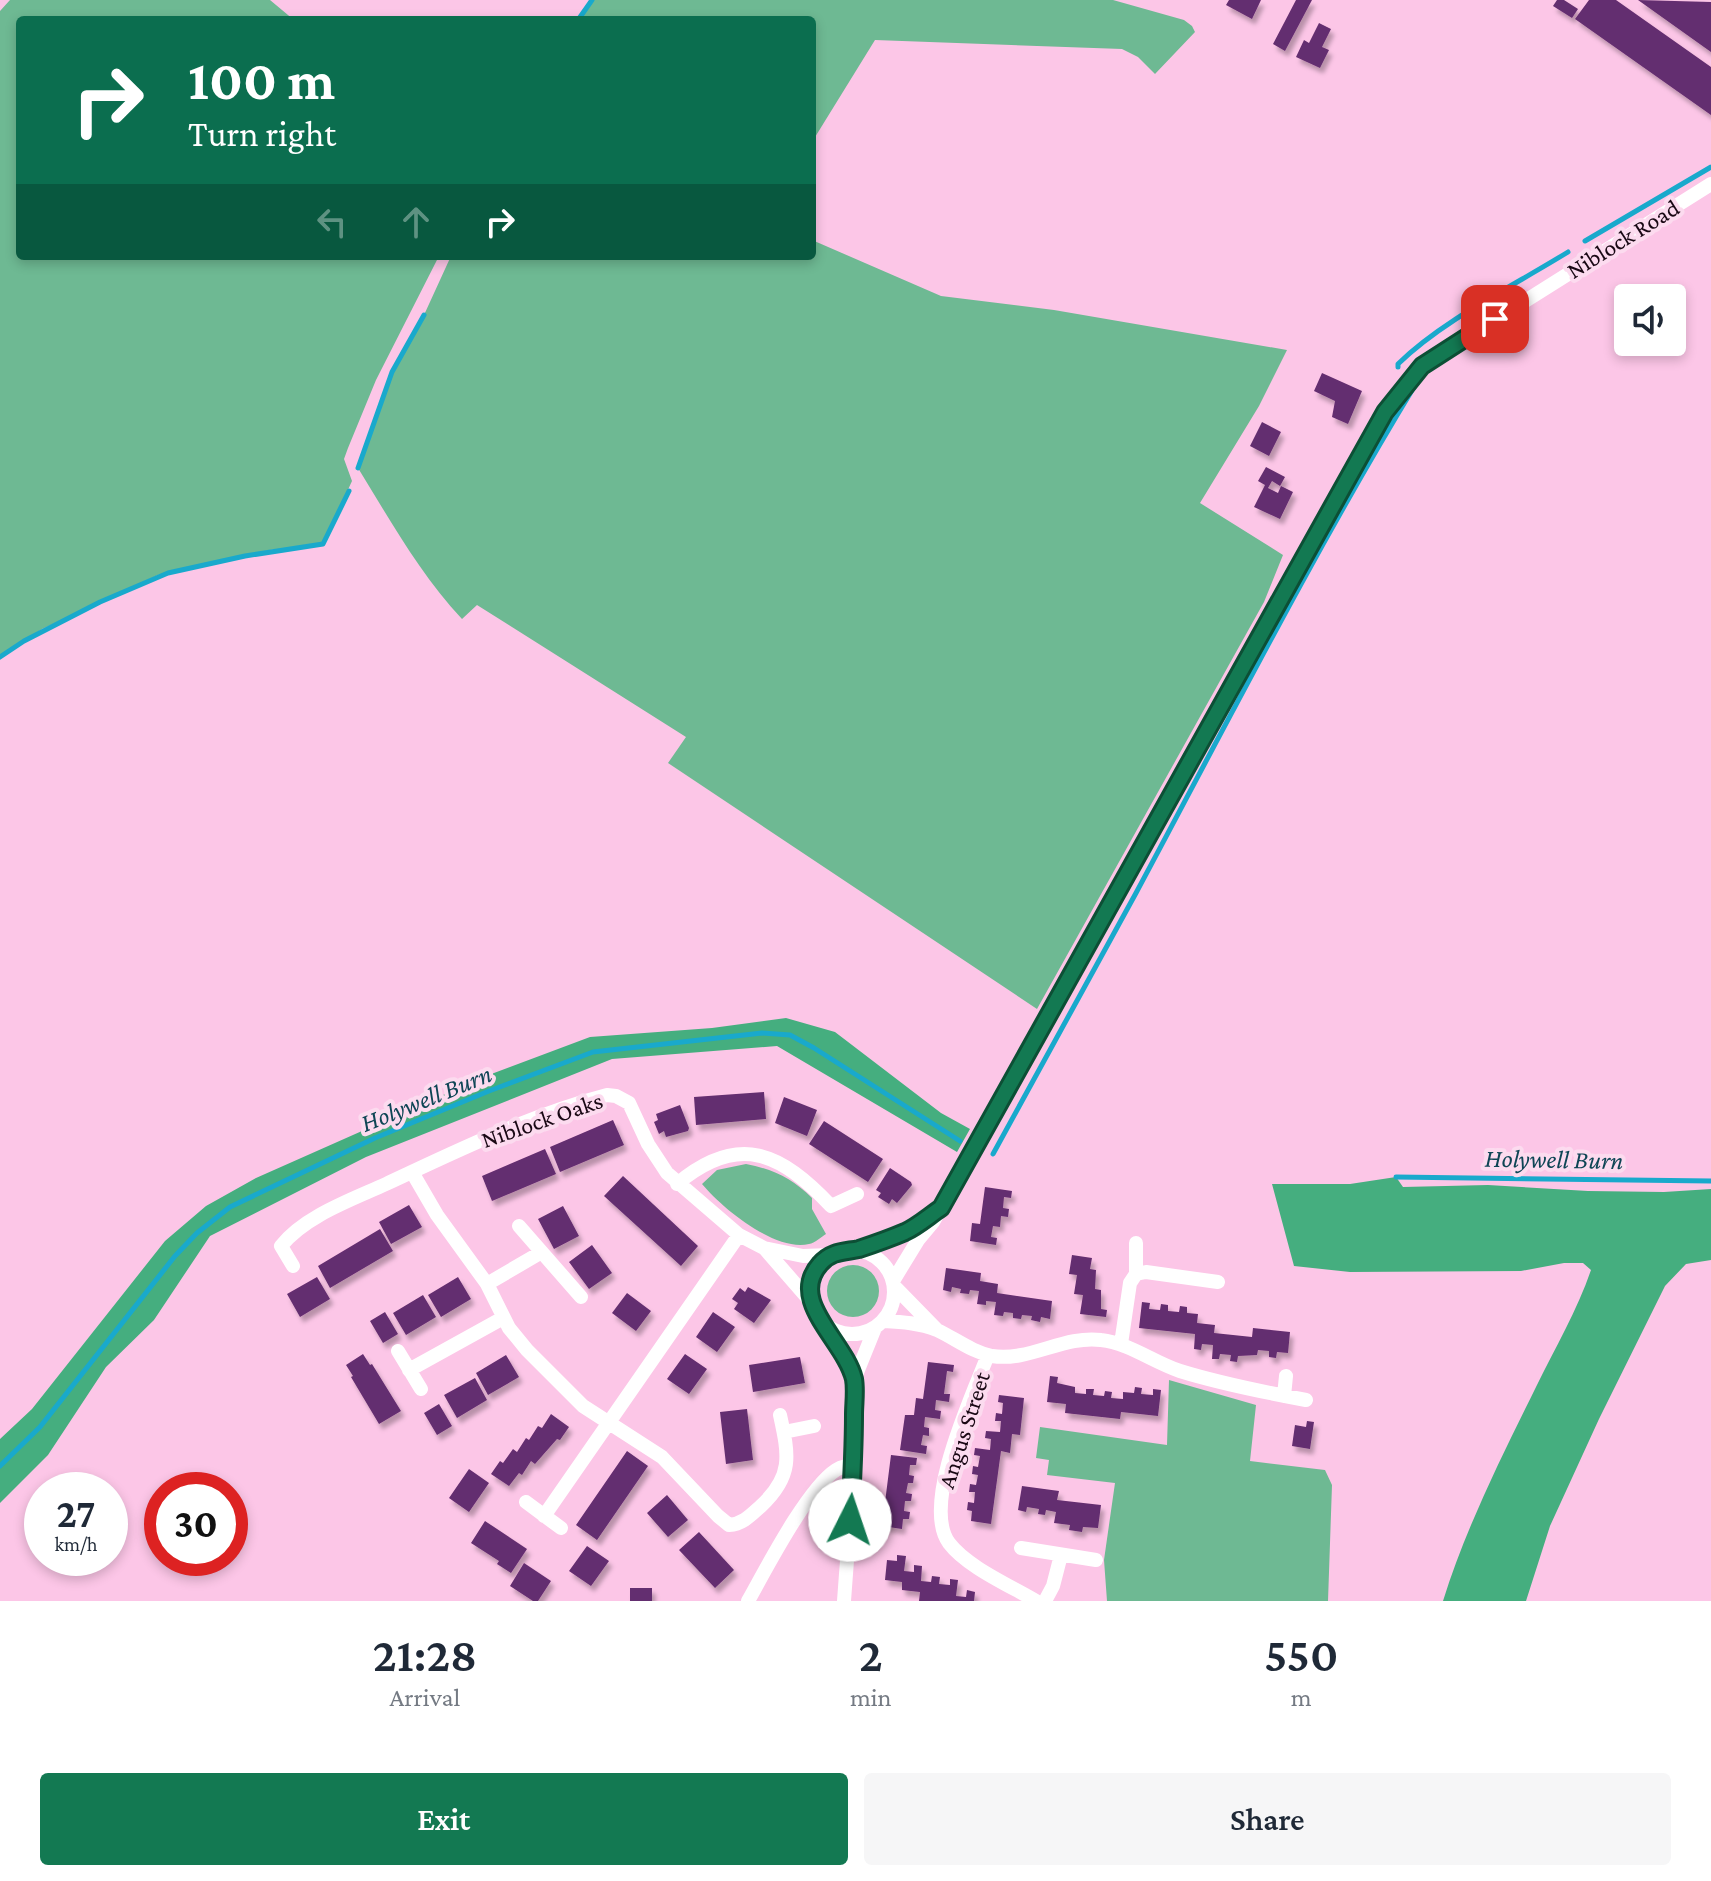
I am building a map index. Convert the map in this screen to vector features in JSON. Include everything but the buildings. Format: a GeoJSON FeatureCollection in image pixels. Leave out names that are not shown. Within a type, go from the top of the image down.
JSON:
{"type":"FeatureCollection","features":[{"type":"Feature","properties":{"kind":"street","name":"Niblock Road"},"geometry":{"type":"LineString","coordinates":[[894,1283],[941,1208],[1385,412],[1422,366],[1711,184]]}},
{"type":"Feature","properties":{"kind":"street","name":"Niblock Oaks"},"geometry":{"type":"LineString","coordinates":[[293,1266],[281,1246],[291,1235],[341,1205],[504,1130],[607,1095],[629,1103],[658,1160],[677,1184],[739,1235],[764,1248],[803,1256],[830,1255]]}},
{"type":"Feature","properties":{"kind":"street"},"geometry":{"type":"LineString","coordinates":[[677,1184],[713,1159],[747,1154],[765,1157],[786,1166],[811,1185],[831,1206],[857,1194]]}},
{"type":"Feature","properties":{"kind":"street"},"geometry":{"type":"LineString","coordinates":[[412,1172],[433,1208],[487,1284],[503,1318],[527,1350],[565,1391],[662,1457],[729,1525],[742,1522],[779,1487],[787,1470],[780,1415]]}},
{"type":"Feature","properties":{"kind":"street","name":"Niblock Road"},"geometry":{"type":"LineString","coordinates":[[856,1249],[907,1231],[941,1208]]}},
{"type":"Feature","properties":{"kind":"street"},"geometry":{"type":"LineString","coordinates":[[519,1226],[581,1297]]}},
{"type":"Feature","properties":{"kind":"street"},"geometry":{"type":"LineString","coordinates":[[544,1516],[739,1235]]}},
{"type":"Feature","properties":{"kind":"street"},"geometry":{"type":"LineString","coordinates":[[1121,1344],[1130,1283],[1136,1274],[1136,1243]]}},
{"type":"Feature","properties":{"kind":"street","name":"Niblock Oaks"},"geometry":{"type":"LineString","coordinates":[[764,1248],[811,1302]]}},
{"type":"Feature","properties":{"kind":"street"},"geometry":{"type":"LineString","coordinates":[[844,1601],[854,1466],[854,1380],[844,1352],[816,1314],[811,1302],[813,1276],[830,1255],[856,1249],[870,1253],[881,1260],[894,1283],[936,1330]]}},
{"type":"Feature","properties":{"kind":"street"},"geometry":{"type":"LineString","coordinates":[[487,1284],[540,1253]]}},
{"type":"Feature","properties":{"kind":"street"},"geometry":{"type":"LineString","coordinates":[[1136,1274],[1146,1272],[1218,1282]]}},
{"type":"Feature","properties":{"kind":"street"},"geometry":{"type":"LineString","coordinates":[[854,1380],[879,1324],[893,1302],[894,1283]]}},
{"type":"Feature","properties":{"kind":"street"},"geometry":{"type":"LineString","coordinates":[[409,1370],[503,1318]]}},
{"type":"Feature","properties":{"kind":"street"},"geometry":{"type":"LineString","coordinates":[[825,1324],[849,1334],[863,1333],[879,1324],[906,1322],[936,1330],[988,1355],[1008,1356],[1082,1338],[1121,1344],[1176,1369],[1232,1387],[1306,1400]]}},
{"type":"Feature","properties":{"kind":"street"},"geometry":{"type":"LineString","coordinates":[[398,1351],[421,1389]]}},
{"type":"Feature","properties":{"kind":"street","name":"Angus Street"},"geometry":{"type":"LineString","coordinates":[[988,1355],[949,1460],[940,1511],[941,1526],[949,1543],[963,1557],[1036,1601]]}},
{"type":"Feature","properties":{"kind":"street"},"geometry":{"type":"LineString","coordinates":[[1284,1396],[1286,1376]]}},
{"type":"Feature","properties":{"kind":"street"},"geometry":{"type":"LineString","coordinates":[[784,1432],[814,1426]]}},
{"type":"Feature","properties":{"kind":"street"},"geometry":{"type":"LineString","coordinates":[[748,1601],[809,1500],[832,1472],[842,1466],[854,1466]]}},
{"type":"Feature","properties":{"kind":"street"},"geometry":{"type":"LineString","coordinates":[[526,1502],[561,1528]]}},
{"type":"Feature","properties":{"kind":"street"},"geometry":{"type":"LineString","coordinates":[[1021,1548],[1096,1560]]}},
{"type":"Feature","properties":{"kind":"street"},"geometry":{"type":"LineString","coordinates":[[1045,1601],[1053,1586],[1061,1555]]}},
{"type":"Feature","properties":{"kind":"green space"},"geometry":{"type":"Polygon","coordinates":[[[10,0],[270,0],[289,16],[16,16],[16,260],[437,260],[376,380],[348,448],[344,459],[352,481],[323,544],[270,550],[158,575],[42,629],[0,657],[0,11],[10,0]]]}},
{"type":"Feature","properties":{"kind":"green space"},"geometry":{"type":"Polygon","coordinates":[[[592,0],[1113,0],[1184,20],[1195,32],[1155,74],[1138,57],[1122,49],[875,40],[816,136],[816,16],[581,16],[592,0]]]}},
{"type":"Feature","properties":{"kind":"green space"},"geometry":{"type":"Polygon","coordinates":[[[816,242],[941,296],[1054,310],[1287,350],[1259,406],[1200,503],[1283,555],[1264,602],[1037,1009],[668,763],[686,737],[477,605],[462,619],[419,565],[358,468],[392,372],[424,315],[449,260],[816,260],[816,242]]]}},
{"type":"Feature","properties":{"kind":"green space"},"geometry":{"type":"Polygon","coordinates":[[[786,1018],[835,1032],[941,1113],[970,1129],[957,1152],[777,1046],[612,1059],[366,1157],[210,1236],[154,1320],[106,1367],[48,1455],[31,1472],[24,1472],[24,1479],[0,1503],[0,1439],[32,1409],[165,1241],[206,1206],[256,1178],[486,1076],[590,1037],[712,1028],[786,1018]]]}},
{"type":"Feature","properties":{"kind":"green space"},"geometry":{"type":"Polygon","coordinates":[[[746,1164],[782,1176],[805,1191],[812,1198],[812,1209],[826,1234],[809,1244],[795,1245],[765,1235],[722,1205],[702,1184],[717,1170],[746,1164]]]}},
{"type":"Feature","properties":{"kind":"green space"},"geometry":{"type":"Polygon","coordinates":[[[1396,1177],[1403,1187],[1488,1185],[1664,1192],[1711,1189],[1711,1260],[1686,1264],[1665,1286],[1550,1526],[1526,1601],[1443,1601],[1485,1492],[1591,1270],[1583,1263],[1564,1263],[1521,1271],[1350,1272],[1294,1266],[1272,1184],[1350,1184],[1396,1177]]]}},
{"type":"Feature","properties":{"kind":"green space"},"geometry":{"type":"Polygon","coordinates":[[[853,1265],[871,1273],[879,1291],[871,1309],[853,1317],[835,1309],[827,1291],[835,1273],[853,1265]]]}},
{"type":"Feature","properties":{"kind":"green space"},"geometry":{"type":"Polygon","coordinates":[[[1169,1380],[1256,1405],[1250,1461],[1325,1470],[1332,1485],[1328,1601],[1107,1601],[1104,1560],[1115,1483],[1047,1475],[1049,1460],[1036,1458],[1040,1427],[1167,1445],[1169,1380]]]}},
{"type":"Feature","properties":{"kind":"waterway"},"geometry":{"type":"LineString","coordinates":[[581,16],[592,0]]}},
{"type":"Feature","properties":{"kind":"waterway"},"geometry":{"type":"LineString","coordinates":[[1585,241],[1711,167]]}},
{"type":"Feature","properties":{"kind":"waterway"},"geometry":{"type":"LineString","coordinates":[[1398,367],[1416,348],[1458,318],[1568,252]]}},
{"type":"Feature","properties":{"kind":"waterway"},"geometry":{"type":"LineString","coordinates":[[358,468],[392,372],[424,315]]}},
{"type":"Feature","properties":{"kind":"waterway"},"geometry":{"type":"LineString","coordinates":[[993,1154],[1306,575],[1414,387]]}},
{"type":"Feature","properties":{"kind":"waterway"},"geometry":{"type":"LineString","coordinates":[[0,657],[24,641],[100,602],[168,573],[245,556],[323,544],[349,491]]}},
{"type":"Feature","properties":{"kind":"waterway","name":"Holywell Burn"},"geometry":{"type":"LineString","coordinates":[[0,1466],[40,1427],[175,1256],[197,1233],[230,1207],[375,1138],[593,1052],[762,1033],[790,1035],[960,1141]]}},
{"type":"Feature","properties":{"kind":"waterway","name":"Holywell Burn"},"geometry":{"type":"LineString","coordinates":[[1396,1177],[1711,1181]]}},
{"type":"Feature","properties":{"kind":"route"},"geometry":{"type":"LineString","coordinates":[[850,1520],[854,1466],[854,1380],[844,1352],[816,1314],[811,1302],[813,1276],[830,1255],[907,1231],[941,1208],[1385,412],[1422,366],[1495,319]]}}]}
